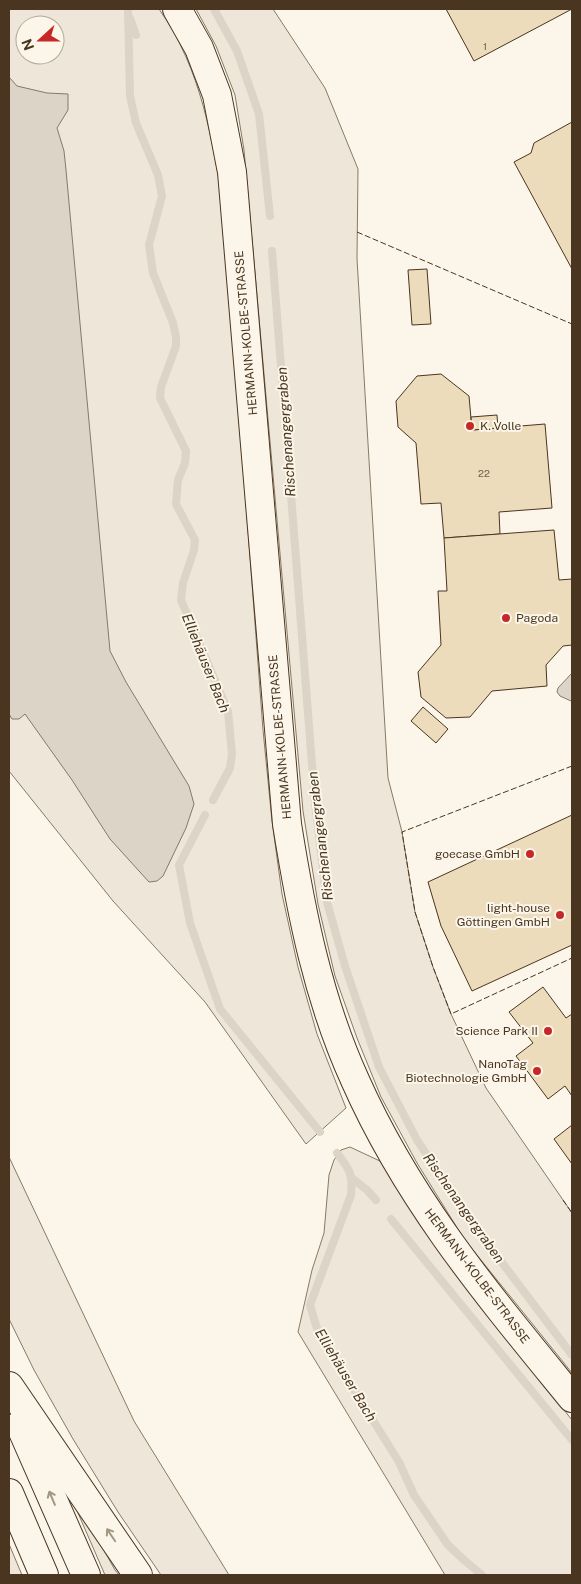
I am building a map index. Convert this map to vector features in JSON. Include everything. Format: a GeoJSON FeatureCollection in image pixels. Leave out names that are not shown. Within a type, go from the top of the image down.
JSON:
{"type":"FeatureCollection","features":[{"type":"Feature","properties":{"kind":"main road","name":"HERMANN-KOLBE-STRASSE"},"geometry":{"type":"LineString","coordinates":[[177,9],[199,48],[217,95],[232,172],[287,824],[299,899],[320,982],[354,1079],[396,1162],[447,1241],[490,1298],[572,1398]]}},
{"type":"Feature","properties":{"kind":"main road"},"geometry":{"type":"LineString","coordinates":[[9,1386],[138,1575]]}},
{"type":"Feature","properties":{"kind":"main road"},"geometry":{"type":"LineString","coordinates":[[9,1398],[86,1575]]}},
{"type":"Feature","properties":{"kind":"main road"},"geometry":{"type":"LineString","coordinates":[[9,1493],[44,1575]]}},
{"type":"Feature","properties":{"kind":"shaded area"},"geometry":{"type":"Polygon","coordinates":[[[9,9],[159,9],[174,32],[186,56],[203,106],[224,210],[263,730],[272,821],[282,894],[298,967],[317,1034],[346,1108],[306,1144],[205,1002],[113,901],[9,771],[9,9]]]}},
{"type":"Feature","properties":{"kind":"shaded area"},"geometry":{"type":"Polygon","coordinates":[[[196,9],[273,9],[325,88],[358,169],[357,259],[388,778],[402,832],[415,912],[451,1014],[486,1088],[572,1213],[572,1373],[464,1239],[417,1163],[381,1097],[335,976],[318,904],[303,811],[244,150],[235,95],[216,46],[196,9]]]}},
{"type":"Feature","properties":{"kind":"shaded area"},"geometry":{"type":"Polygon","coordinates":[[[9,77],[17,86],[47,93],[68,94],[68,110],[57,128],[64,151],[66,170],[110,651],[126,682],[189,786],[194,804],[186,828],[163,876],[157,881],[149,882],[110,839],[72,780],[25,714],[19,719],[12,719],[9,714],[9,77]]]}},
{"type":"Feature","properties":{"kind":"shaded area"},"geometry":{"type":"Polygon","coordinates":[[[572,673],[571,701],[560,696],[557,692],[558,688],[572,673]]]}},
{"type":"Feature","properties":{"kind":"shaded area"},"geometry":{"type":"Polygon","coordinates":[[[350,1147],[382,1162],[483,1309],[572,1420],[572,1575],[445,1575],[298,1332],[312,1270],[324,1233],[329,1175],[334,1160],[341,1150],[350,1147]]]}},
{"type":"Feature","properties":{"kind":"shaded area"},"geometry":{"type":"Polygon","coordinates":[[[9,1157],[134,1421],[229,1575],[161,1575],[118,1512],[73,1439],[34,1370],[9,1319],[9,1157]]]}},
{"type":"Feature","properties":{"kind":"shaded area"},"geometry":{"type":"Polygon","coordinates":[[[61,1474],[115,1570],[119,1575],[105,1575],[61,1474]]]}},
{"type":"Feature","properties":{"kind":"shaded area"},"geometry":{"type":"Polygon","coordinates":[[[9,1544],[22,1575],[9,1575],[9,1544]]]}},
{"type":"Feature","properties":{"kind":"building"},"geometry":{"type":"Polygon","coordinates":[[[446,9],[572,9],[474,61],[446,9]]]}},
{"type":"Feature","properties":{"kind":"building"},"geometry":{"type":"Polygon","coordinates":[[[572,122],[572,269],[514,162],[531,153],[534,143],[572,122]]]}},
{"type":"Feature","properties":{"kind":"building"},"geometry":{"type":"Polygon","coordinates":[[[427,269],[431,324],[412,325],[408,270],[427,269]]]}},
{"type":"Feature","properties":{"kind":"building"},"geometry":{"type":"Polygon","coordinates":[[[441,374],[469,396],[472,430],[545,424],[552,508],[499,512],[500,534],[444,538],[441,503],[421,504],[416,443],[398,427],[396,401],[417,376],[441,374]]]}},
{"type":"Feature","properties":{"kind":"building"},"geometry":{"type":"Polygon","coordinates":[[[497,415],[498,428],[472,430],[471,417],[497,415]]]}},
{"type":"Feature","properties":{"kind":"building","name":"Pagoda"},"geometry":{"type":"Polygon","coordinates":[[[554,530],[559,580],[572,579],[572,645],[563,646],[546,665],[547,686],[492,691],[470,717],[446,718],[421,697],[418,672],[441,645],[438,591],[447,591],[444,538],[554,530]]]}},
{"type":"Feature","properties":{"kind":"building"},"geometry":{"type":"Polygon","coordinates":[[[423,707],[448,729],[436,743],[411,721],[423,707]]]}},
{"type":"Feature","properties":{"kind":"building"},"geometry":{"type":"Polygon","coordinates":[[[572,815],[572,945],[472,991],[441,926],[428,882],[572,815]]]}},
{"type":"Feature","properties":{"kind":"building","name":"Science Park II"},"geometry":{"type":"Polygon","coordinates":[[[543,987],[566,1018],[572,1014],[572,1096],[565,1086],[548,1099],[516,1056],[533,1043],[509,1012],[543,987]]]}},
{"type":"Feature","properties":{"kind":"building"},"geometry":{"type":"Polygon","coordinates":[[[572,1125],[572,1164],[554,1139],[572,1125]]]}},
{"type":"Feature","properties":{"kind":"waterway","name":"Elliehäuser Bach"},"geometry":{"type":"LineString","coordinates":[[128,9],[130,96],[136,123],[158,175],[162,196],[149,245],[153,273],[173,323],[176,337],[176,346],[161,387],[160,398],[186,451],[185,463],[178,480],[176,504],[195,540],[194,550],[183,583],[181,600],[228,711],[232,754],[230,768],[213,800]]}},
{"type":"Feature","properties":{"kind":"waterway","name":"Rischenangergraben"},"geometry":{"type":"LineString","coordinates":[[214,9],[237,51],[259,114],[270,216]]}},
{"type":"Feature","properties":{"kind":"waterway"},"geometry":{"type":"LineString","coordinates":[[130,18],[136,35]]}},
{"type":"Feature","properties":{"kind":"waterway","name":"Rischenangergraben"},"geometry":{"type":"LineString","coordinates":[[272,251],[315,803],[327,902],[345,966],[379,1067],[417,1140],[475,1227],[572,1355]]}},
{"type":"Feature","properties":{"kind":"waterway","name":"Elliehäuser Bach"},"geometry":{"type":"LineString","coordinates":[[205,815],[179,865],[190,923],[220,1009],[320,1132]]}},
{"type":"Feature","properties":{"kind":"waterway","name":"Elliehäuser Bach"},"geometry":{"type":"LineString","coordinates":[[337,1153],[350,1172],[351,1195],[310,1305],[318,1332],[399,1462],[414,1495],[448,1545],[482,1575]]}},
{"type":"Feature","properties":{"kind":"waterway"},"geometry":{"type":"LineString","coordinates":[[352,1178],[376,1200]]}},
{"type":"Feature","properties":{"kind":"waterway"},"geometry":{"type":"LineString","coordinates":[[391,1219],[572,1440]]}},
{"type":"Feature","properties":{"kind":"fence"},"geometry":{"type":"LineString","coordinates":[[357,232],[572,324]]}},
{"type":"Feature","properties":{"kind":"fence"},"geometry":{"type":"LineString","coordinates":[[572,766],[402,832],[415,912],[451,1014],[572,958]]}},
{"type":"Feature","properties":{"kind":"fence"},"geometry":{"type":"LineString","coordinates":[[563,1200],[572,1213]]}},
{"type":"Feature","properties":{"kind":"place","name":"K. Volle"},"geometry":{"type":"Point","coordinates":[470,426]}},
{"type":"Feature","properties":{"kind":"place","name":"Pagoda"},"geometry":{"type":"Point","coordinates":[506,618]}},
{"type":"Feature","properties":{"kind":"place","name":"goecase GmbH"},"geometry":{"type":"Point","coordinates":[530,854]}},
{"type":"Feature","properties":{"kind":"place","name":"light-house Göttingen GmbH"},"geometry":{"type":"Point","coordinates":[560,915]}},
{"type":"Feature","properties":{"kind":"place","name":"Science Park II"},"geometry":{"type":"Point","coordinates":[548,1031]}},
{"type":"Feature","properties":{"kind":"place","name":"NanoTag Biotechnologie GmbH"},"geometry":{"type":"Point","coordinates":[537,1071]}}]}
